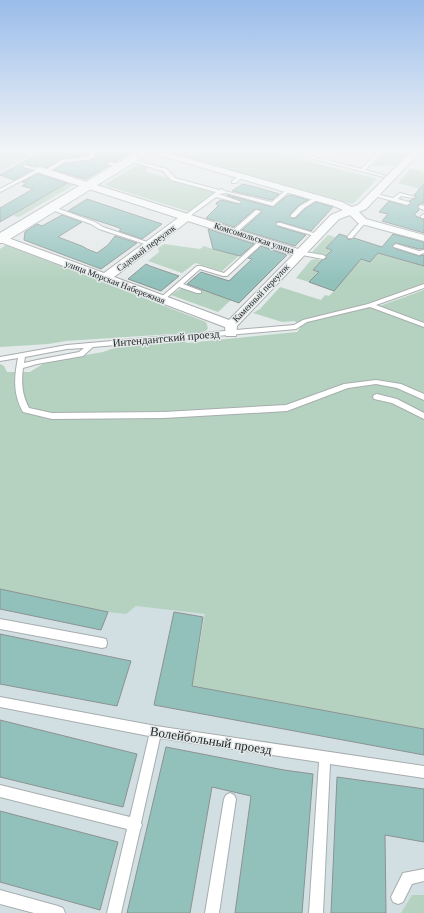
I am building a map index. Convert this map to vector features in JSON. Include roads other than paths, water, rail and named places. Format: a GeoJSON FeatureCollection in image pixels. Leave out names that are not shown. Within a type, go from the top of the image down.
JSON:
{"type":"FeatureCollection","features":[{"type":"Feature","properties":{"kind":"street"},"geometry":{"type":"LineString","coordinates":[[0,238],[74,195]]}},
{"type":"Feature","properties":{"kind":"street","name":"Комсомольская улица"},"geometry":{"type":"LineString","coordinates":[[116,195],[300,253]]}},
{"type":"Feature","properties":{"kind":"street"},"geometry":{"type":"LineString","coordinates":[[306,195],[338,204],[352,211],[364,221],[411,232],[424,238]]}},
{"type":"Feature","properties":{"kind":"street","name":"Каменный переулок"},"geometry":{"type":"LineString","coordinates":[[231,329],[335,217],[362,207],[372,195]]}},
{"type":"Feature","properties":{"kind":"street","name":"Садовый переулок"},"geometry":{"type":"LineString","coordinates":[[105,278],[186,217]]}},
{"type":"Feature","properties":{"kind":"street","name":"улица Морская Набережная"},"geometry":{"type":"LineString","coordinates":[[0,238],[162,299],[231,329]]}},
{"type":"Feature","properties":{"kind":"lane"},"geometry":{"type":"LineString","coordinates":[[217,195],[222,199]]}},
{"type":"Feature","properties":{"kind":"lane"},"geometry":{"type":"LineString","coordinates":[[217,195],[239,202]]}},
{"type":"Feature","properties":{"kind":"lane","name":"Садовый переулок"},"geometry":{"type":"LineString","coordinates":[[186,217],[217,195]]}},
{"type":"Feature","properties":{"kind":"lane"},"geometry":{"type":"LineString","coordinates":[[237,195],[273,204],[284,195]]}},
{"type":"Feature","properties":{"kind":"lane"},"geometry":{"type":"LineString","coordinates":[[375,195],[407,203]]}},
{"type":"Feature","properties":{"kind":"lane"},"geometry":{"type":"LineString","coordinates":[[394,200],[399,195]]}},
{"type":"Feature","properties":{"kind":"lane"},"geometry":{"type":"LineString","coordinates":[[403,195],[413,197]]}},
{"type":"Feature","properties":{"kind":"lane"},"geometry":{"type":"LineString","coordinates":[[293,216],[302,207],[318,198]]}},
{"type":"Feature","properties":{"kind":"lane"},"geometry":{"type":"LineString","coordinates":[[51,208],[93,223],[101,228],[150,244]]}},
{"type":"Feature","properties":{"kind":"lane"},"geometry":{"type":"LineString","coordinates":[[234,232],[258,211]]}},
{"type":"Feature","properties":{"kind":"lane"},"geometry":{"type":"LineString","coordinates":[[350,237],[364,221]]}},
{"type":"Feature","properties":{"kind":"lane"},"geometry":{"type":"LineString","coordinates":[[279,224],[317,235]]}},
{"type":"Feature","properties":{"kind":"lane"},"geometry":{"type":"LineString","coordinates":[[162,299],[199,267],[225,275],[262,241]]}},
{"type":"Feature","properties":{"kind":"lane"},"geometry":{"type":"LineString","coordinates":[[396,246],[419,253],[423,252]]}},
{"type":"Feature","properties":{"kind":"lane"},"geometry":{"type":"LineString","coordinates":[[300,253],[323,257]]}},
{"type":"Feature","properties":{"kind":"lane"},"geometry":{"type":"LineString","coordinates":[[178,284],[199,292]]}},
{"type":"Feature","properties":{"kind":"lane","name":"Интендантский проезд"},"geometry":{"type":"LineString","coordinates":[[0,359],[67,347],[231,329],[296,327],[305,321],[370,305],[424,286]]}},
{"type":"Feature","properties":{"kind":"lane"},"geometry":{"type":"LineString","coordinates":[[370,305],[424,325]]}},
{"type":"Feature","properties":{"kind":"lane"},"geometry":{"type":"LineString","coordinates":[[20,367],[37,362],[81,354],[91,345]]}},
{"type":"Feature","properties":{"kind":"lane"},"geometry":{"type":"LineString","coordinates":[[22,356],[18,378],[20,401],[26,410],[52,416],[164,415],[286,408],[346,386],[376,382],[398,386],[424,397]]}},
{"type":"Feature","properties":{"kind":"lane"},"geometry":{"type":"LineString","coordinates":[[377,397],[394,401],[423,413]]}},
{"type":"Feature","properties":{"kind":"lane"},"geometry":{"type":"LineString","coordinates":[[0,624],[102,643]]}},
{"type":"Feature","properties":{"kind":"lane","name":"Волейбольный проезд"},"geometry":{"type":"LineString","coordinates":[[0,702],[156,732],[424,772]]}},
{"type":"Feature","properties":{"kind":"lane"},"geometry":{"type":"LineString","coordinates":[[114,913],[136,825],[156,732]]}},
{"type":"Feature","properties":{"kind":"lane"},"geometry":{"type":"LineString","coordinates":[[316,913],[325,758]]}},
{"type":"Feature","properties":{"kind":"lane"},"geometry":{"type":"LineString","coordinates":[[0,791],[136,825]]}},
{"type":"Feature","properties":{"kind":"lane"},"geometry":{"type":"LineString","coordinates":[[212,913],[230,799]]}},
{"type":"Feature","properties":{"kind":"lane"},"geometry":{"type":"LineString","coordinates":[[398,897],[408,878],[424,875]]}},
{"type":"Feature","properties":{"kind":"lane"},"geometry":{"type":"LineString","coordinates":[[0,897],[58,913]]}}]}
